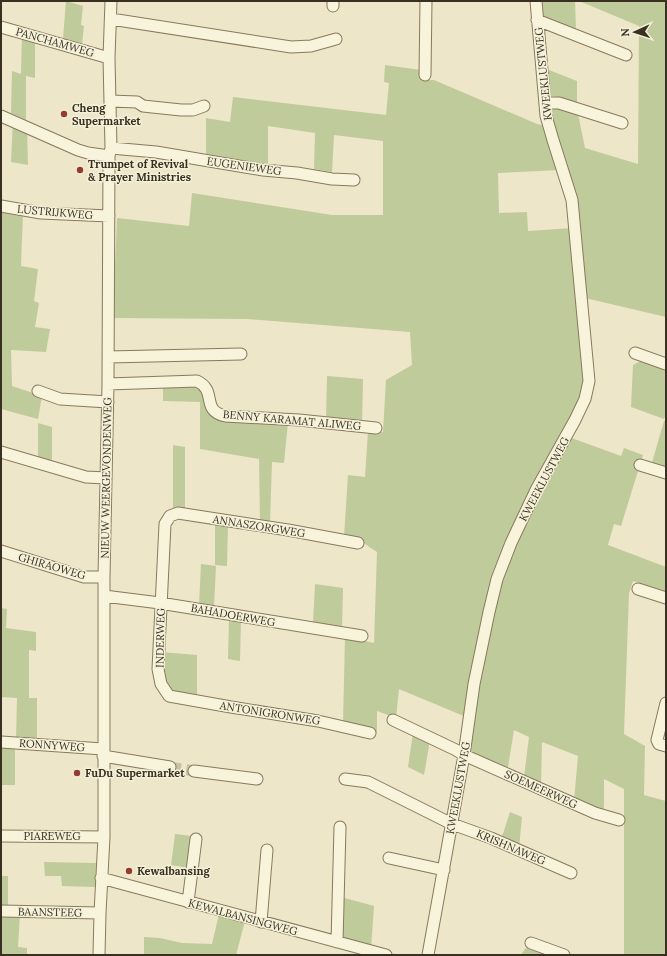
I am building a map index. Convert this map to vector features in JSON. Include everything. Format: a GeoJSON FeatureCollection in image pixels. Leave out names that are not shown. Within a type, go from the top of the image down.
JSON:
{"type":"FeatureCollection","features":[{"type":"Feature","properties":{"kind":"street","name":"NIEUW WEERGEVONDENWEG"},"geometry":{"type":"LineString","coordinates":[[99,955],[101,878],[104,837],[104,577],[108,402],[111,1]]}},
{"type":"Feature","properties":{"kind":"street"},"geometry":{"type":"LineString","coordinates":[[425,75],[426,1]]}},
{"type":"Feature","properties":{"kind":"street","name":"KWEEKLUSTWEG"},"geometry":{"type":"LineString","coordinates":[[428,955],[464,755],[474,684],[488,612],[497,580],[511,542],[536,490],[576,420],[585,398],[589,381],[572,200],[552,140],[546,116],[536,1]]}},
{"type":"Feature","properties":{"kind":"street"},"geometry":{"type":"LineString","coordinates":[[111,19],[291,47],[311,46],[336,39]]}},
{"type":"Feature","properties":{"kind":"street"},"geometry":{"type":"LineString","coordinates":[[537,20],[626,55]]}},
{"type":"Feature","properties":{"kind":"street","name":"PANCHAMWEG"},"geometry":{"type":"LineString","coordinates":[[1,26],[110,58]]}},
{"type":"Feature","properties":{"kind":"street"},"geometry":{"type":"LineString","coordinates":[[110,101],[137,102],[143,106],[181,110],[193,110],[204,106]]}},
{"type":"Feature","properties":{"kind":"street"},"geometry":{"type":"LineString","coordinates":[[545,103],[559,103],[622,123]]}},
{"type":"Feature","properties":{"kind":"street","name":"EUGENIEWEG"},"geometry":{"type":"LineString","coordinates":[[1,116],[88,153],[156,152],[262,170],[297,173],[332,179],[354,180]]}},
{"type":"Feature","properties":{"kind":"street","name":"LUSTRIJKWEG"},"geometry":{"type":"LineString","coordinates":[[1,206],[41,213],[110,216]]}},
{"type":"Feature","properties":{"kind":"street"},"geometry":{"type":"LineString","coordinates":[[635,353],[666,364]]}},
{"type":"Feature","properties":{"kind":"street"},"geometry":{"type":"LineString","coordinates":[[108,357],[241,354]]}},
{"type":"Feature","properties":{"kind":"street","name":"BENNY KARAMAT ALIWEG"},"geometry":{"type":"LineString","coordinates":[[108,384],[197,381],[204,384],[208,390],[209,404],[219,415],[299,420],[376,428]]}},
{"type":"Feature","properties":{"kind":"street"},"geometry":{"type":"LineString","coordinates":[[38,391],[60,399],[108,402]]}},
{"type":"Feature","properties":{"kind":"street"},"geometry":{"type":"LineString","coordinates":[[1,452],[86,477],[106,478]]}},
{"type":"Feature","properties":{"kind":"street"},"geometry":{"type":"LineString","coordinates":[[640,465],[666,473]]}},
{"type":"Feature","properties":{"kind":"street","name":"ANNASZORGWEG"},"geometry":{"type":"LineString","coordinates":[[165,524],[170,516],[178,514],[238,521],[358,543]]}},
{"type":"Feature","properties":{"kind":"street","name":"INDERWEG"},"geometry":{"type":"LineString","coordinates":[[165,524],[158,669],[161,684],[169,696]]}},
{"type":"Feature","properties":{"kind":"street","name":"GHIRAOWEG"},"geometry":{"type":"LineString","coordinates":[[1,551],[84,577],[104,577]]}},
{"type":"Feature","properties":{"kind":"street"},"geometry":{"type":"LineString","coordinates":[[638,589],[666,598]]}},
{"type":"Feature","properties":{"kind":"street","name":"BAHADOERWEG"},"geometry":{"type":"LineString","coordinates":[[104,596],[160,603],[362,636]]}},
{"type":"Feature","properties":{"kind":"street","name":"ANTONIGRONWEG"},"geometry":{"type":"LineString","coordinates":[[169,696],[310,719],[370,733]]}},
{"type":"Feature","properties":{"kind":"street"},"geometry":{"type":"LineString","coordinates":[[666,703],[658,740],[659,744],[666,746]]}},
{"type":"Feature","properties":{"kind":"street","name":"SOEMEERWEG"},"geometry":{"type":"LineString","coordinates":[[393,720],[464,755],[595,813],[619,820]]}},
{"type":"Feature","properties":{"kind":"street","name":"RONNYWEG"},"geometry":{"type":"LineString","coordinates":[[1,742],[103,753],[170,767]]}},
{"type":"Feature","properties":{"kind":"street"},"geometry":{"type":"LineString","coordinates":[[194,771],[257,779]]}},
{"type":"Feature","properties":{"kind":"street","name":"KRISHNAWEG"},"geometry":{"type":"LineString","coordinates":[[345,779],[368,782],[452,824],[490,838],[571,873]]}},
{"type":"Feature","properties":{"kind":"street"},"geometry":{"type":"LineString","coordinates":[[338,942],[340,827]]}},
{"type":"Feature","properties":{"kind":"street","name":"PIAREWEG"},"geometry":{"type":"LineString","coordinates":[[1,836],[104,837]]}},
{"type":"Feature","properties":{"kind":"street"},"geometry":{"type":"LineString","coordinates":[[188,902],[196,839]]}},
{"type":"Feature","properties":{"kind":"street"},"geometry":{"type":"LineString","coordinates":[[261,922],[267,850]]}},
{"type":"Feature","properties":{"kind":"street"},"geometry":{"type":"LineString","coordinates":[[389,858],[444,870]]}},
{"type":"Feature","properties":{"kind":"street","name":"KEWALBANSINGWEG"},"geometry":{"type":"LineString","coordinates":[[101,878],[386,955]]}},
{"type":"Feature","properties":{"kind":"street","name":"BAANSTEEG"},"geometry":{"type":"LineString","coordinates":[[1,912],[100,913]]}},
{"type":"Feature","properties":{"kind":"street"},"geometry":{"type":"LineString","coordinates":[[531,943],[564,955]]}},
{"type":"Feature","properties":{"kind":"green space"},"geometry":{"type":"Polygon","coordinates":[[[66,1],[83,6],[81,25],[84,26],[82,44],[63,38],[66,1]]]}},
{"type":"Feature","properties":{"kind":"green space"},"geometry":{"type":"Polygon","coordinates":[[[539,1],[575,1],[576,30],[540,17],[539,1]]]}},
{"type":"Feature","properties":{"kind":"green space"},"geometry":{"type":"Polygon","coordinates":[[[579,1],[666,1],[666,317],[585,298],[549,102],[577,109],[585,148],[638,164],[639,26],[579,1]]]}},
{"type":"Feature","properties":{"kind":"green space"},"geometry":{"type":"Polygon","coordinates":[[[22,33],[35,37],[35,78],[26,76],[26,120],[11,113],[12,71],[21,74],[22,33]]]}},
{"type":"Feature","properties":{"kind":"green space"},"geometry":{"type":"Polygon","coordinates":[[[385,65],[421,70],[421,80],[434,80],[537,124],[546,126],[560,170],[498,173],[499,213],[527,212],[528,231],[573,228],[586,378],[582,397],[512,533],[466,717],[399,689],[396,718],[377,711],[377,732],[343,723],[345,637],[374,643],[377,552],[359,540],[344,537],[348,475],[365,477],[368,431],[383,432],[386,380],[412,365],[410,332],[247,319],[113,318],[117,218],[189,226],[192,193],[332,215],[383,215],[383,141],[334,135],[332,172],[314,169],[315,133],[268,126],[268,163],[260,163],[206,154],[206,118],[230,122],[233,97],[386,115],[389,83],[384,82],[385,65]]]}},
{"type":"Feature","properties":{"kind":"green space"},"geometry":{"type":"Polygon","coordinates":[[[544,68],[577,81],[577,104],[554,96],[548,97],[544,68]]]}},
{"type":"Feature","properties":{"kind":"green space"},"geometry":{"type":"Polygon","coordinates":[[[13,120],[27,126],[28,165],[11,162],[13,120]]]}},
{"type":"Feature","properties":{"kind":"green space"},"geometry":{"type":"Polygon","coordinates":[[[1,210],[23,213],[21,266],[38,269],[34,301],[39,303],[35,327],[50,329],[46,352],[11,350],[12,386],[42,396],[38,419],[1,409],[1,210]]]}},
{"type":"Feature","properties":{"kind":"green space"},"geometry":{"type":"Polygon","coordinates":[[[644,359],[666,367],[666,414],[664,419],[631,407],[633,365],[644,359]]]}},
{"type":"Feature","properties":{"kind":"green space"},"geometry":{"type":"Polygon","coordinates":[[[327,376],[363,379],[362,424],[326,421],[327,376]]]}},
{"type":"Feature","properties":{"kind":"green space"},"geometry":{"type":"Polygon","coordinates":[[[163,385],[201,385],[209,409],[288,422],[284,463],[272,462],[270,524],[260,522],[259,459],[200,449],[200,402],[163,401],[163,385]]]}},
{"type":"Feature","properties":{"kind":"green space"},"geometry":{"type":"Polygon","coordinates":[[[664,421],[666,421],[666,470],[651,466],[664,421]]]}},
{"type":"Feature","properties":{"kind":"green space"},"geometry":{"type":"Polygon","coordinates":[[[38,423],[52,427],[52,464],[38,460],[38,423]]]}},
{"type":"Feature","properties":{"kind":"green space"},"geometry":{"type":"Polygon","coordinates":[[[569,437],[621,456],[624,448],[643,455],[621,526],[614,524],[608,545],[666,567],[666,594],[633,581],[629,593],[624,734],[645,746],[644,795],[666,801],[666,955],[624,955],[624,789],[604,779],[604,811],[574,801],[578,756],[542,742],[541,785],[524,777],[529,737],[514,730],[508,767],[506,769],[469,755],[468,750],[493,607],[517,535],[569,437]]]}},
{"type":"Feature","properties":{"kind":"green space"},"geometry":{"type":"Polygon","coordinates":[[[173,445],[185,447],[185,510],[173,508],[173,445]]]}},
{"type":"Feature","properties":{"kind":"green space"},"geometry":{"type":"Polygon","coordinates":[[[215,521],[228,524],[227,566],[215,565],[215,521]]]}},
{"type":"Feature","properties":{"kind":"green space"},"geometry":{"type":"Polygon","coordinates":[[[201,564],[216,566],[214,607],[199,605],[201,564]]]}},
{"type":"Feature","properties":{"kind":"green space"},"geometry":{"type":"Polygon","coordinates":[[[315,584],[343,588],[342,629],[313,624],[315,584]]]}},
{"type":"Feature","properties":{"kind":"green space"},"geometry":{"type":"Polygon","coordinates":[[[1,608],[7,609],[6,628],[36,632],[36,651],[29,650],[29,698],[37,698],[37,742],[16,740],[17,698],[1,697],[1,608]]]}},
{"type":"Feature","properties":{"kind":"green space"},"geometry":{"type":"Polygon","coordinates":[[[229,618],[241,620],[240,661],[228,659],[229,618]]]}},
{"type":"Feature","properties":{"kind":"green space"},"geometry":{"type":"Polygon","coordinates":[[[161,652],[197,655],[197,698],[172,692],[163,678],[161,652]]]}},
{"type":"Feature","properties":{"kind":"green space"},"geometry":{"type":"Polygon","coordinates":[[[413,733],[430,740],[424,775],[408,767],[413,733]]]}},
{"type":"Feature","properties":{"kind":"green space"},"geometry":{"type":"Polygon","coordinates":[[[1,745],[15,746],[15,785],[1,785],[1,745]]]}},
{"type":"Feature","properties":{"kind":"green space"},"geometry":{"type":"Polygon","coordinates":[[[510,812],[522,817],[519,848],[501,840],[510,812]]]}},
{"type":"Feature","properties":{"kind":"green space"},"geometry":{"type":"Polygon","coordinates":[[[175,834],[192,836],[188,868],[171,865],[175,834]]]}},
{"type":"Feature","properties":{"kind":"green space"},"geometry":{"type":"Polygon","coordinates":[[[44,862],[96,863],[95,887],[62,886],[61,876],[45,876],[44,862]]]}},
{"type":"Feature","properties":{"kind":"green space"},"geometry":{"type":"Polygon","coordinates":[[[1,876],[8,876],[8,909],[1,909],[1,876]]]}},
{"type":"Feature","properties":{"kind":"green space"},"geometry":{"type":"Polygon","coordinates":[[[341,897],[374,906],[371,948],[342,941],[341,897]]]}},
{"type":"Feature","properties":{"kind":"green space"},"geometry":{"type":"Polygon","coordinates":[[[1,914],[20,914],[18,947],[27,948],[27,955],[1,955],[1,914]]]}},
{"type":"Feature","properties":{"kind":"green space"},"geometry":{"type":"Polygon","coordinates":[[[219,914],[245,921],[236,955],[144,955],[144,937],[160,938],[182,943],[212,944],[219,914]]]}},
{"type":"Feature","properties":{"kind":"green space"},"geometry":{"type":"Polygon","coordinates":[[[531,947],[555,955],[521,955],[525,949],[531,947]]]}},
{"type":"Feature","properties":{"kind":"tunnel"},"geometry":{"type":"LineString","coordinates":[[170,767],[194,771]]}},
{"type":"Feature","properties":{"kind":"place","name":"Cheng Supermarket"},"geometry":{"type":"Point","coordinates":[64,114]}},
{"type":"Feature","properties":{"kind":"place","name":"Trumpet of Revival & Prayer Ministries"},"geometry":{"type":"Point","coordinates":[80,170]}},
{"type":"Feature","properties":{"kind":"place","name":"FuDu Supermarket"},"geometry":{"type":"Point","coordinates":[77,773]}},
{"type":"Feature","properties":{"kind":"place","name":"Kewalbansing"},"geometry":{"type":"Point","coordinates":[129,871]}}]}
